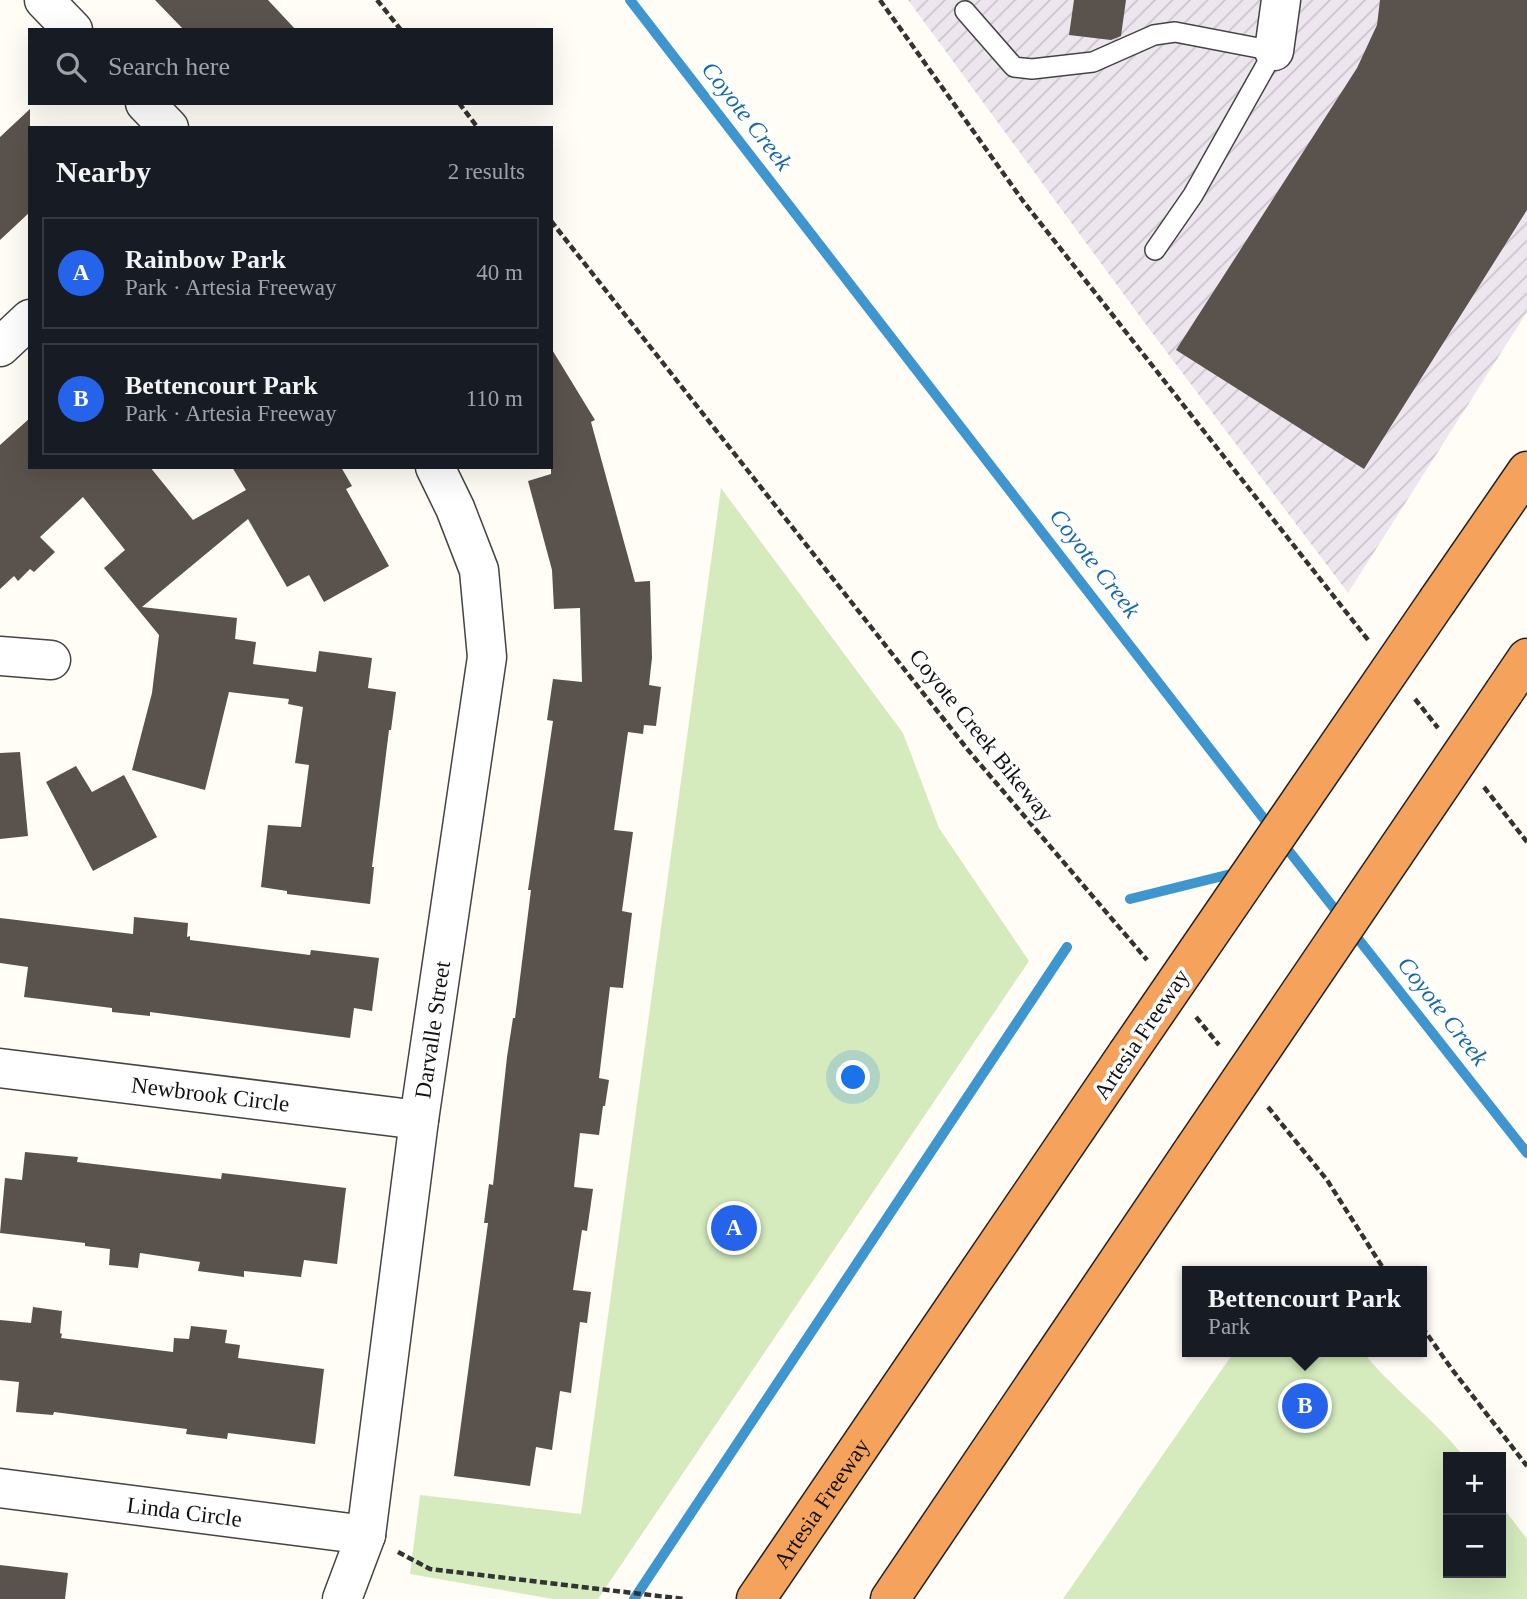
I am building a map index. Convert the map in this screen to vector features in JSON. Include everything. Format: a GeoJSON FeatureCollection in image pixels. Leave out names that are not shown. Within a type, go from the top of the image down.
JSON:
{"type":"FeatureCollection","features":[{"type":"Feature","properties":{"kind":"highway","name":"Artesia Freeway"},"geometry":{"type":"LineString","coordinates":[[756,1599],[1527,471]]}},
{"type":"Feature","properties":{"kind":"highway"},"geometry":{"type":"LineString","coordinates":[[890,1599],[1527,658]]}},
{"type":"Feature","properties":{"kind":"street"},"geometry":{"type":"LineString","coordinates":[[44,0],[71,28]]}},
{"type":"Feature","properties":{"kind":"street"},"geometry":{"type":"LineString","coordinates":[[1274,51],[1281,0]]}},
{"type":"Feature","properties":{"kind":"street"},"geometry":{"type":"LineString","coordinates":[[147,105],[167,126]]}},
{"type":"Feature","properties":{"kind":"street"},"geometry":{"type":"LineString","coordinates":[[0,348],[28,321]]}},
{"type":"Feature","properties":{"kind":"street","name":"Darvalle Street"},"geometry":{"type":"LineString","coordinates":[[342,1599],[366,1535],[419,1119],[487,657],[479,570],[455,508],[436,469]]}},
{"type":"Feature","properties":{"kind":"street"},"geometry":{"type":"LineString","coordinates":[[0,656],[51,660]]}},
{"type":"Feature","properties":{"kind":"street","name":"Newbrook Circle"},"geometry":{"type":"LineString","coordinates":[[0,1068],[419,1119]]}},
{"type":"Feature","properties":{"kind":"street","name":"Linda Circle"},"geometry":{"type":"LineString","coordinates":[[0,1488],[366,1535]]}},
{"type":"Feature","properties":{"kind":"lane"},"geometry":{"type":"LineString","coordinates":[[965,11],[1014,67],[1032,69],[1093,62],[1154,34],[1175,32],[1274,51],[1193,195],[1155,250]]}},
{"type":"Feature","properties":{"kind":"path"},"geometry":{"type":"LineString","coordinates":[[377,0],[399,28]]}},
{"type":"Feature","properties":{"kind":"path"},"geometry":{"type":"LineString","coordinates":[[880,0],[1023,201],[1373,646]]}},
{"type":"Feature","properties":{"kind":"path"},"geometry":{"type":"LineString","coordinates":[[461,105],[476,126]]}},
{"type":"Feature","properties":{"kind":"path","name":"Coyote Creek Bikeway"},"geometry":{"type":"LineString","coordinates":[[553,224],[968,750],[1148,961]]}},
{"type":"Feature","properties":{"kind":"path"},"geometry":{"type":"LineString","coordinates":[[1407,690],[1441,733]]}},
{"type":"Feature","properties":{"kind":"path"},"geometry":{"type":"LineString","coordinates":[[1476,777],[1527,842]]}},
{"type":"Feature","properties":{"kind":"path"},"geometry":{"type":"LineString","coordinates":[[1193,1014],[1219,1045]]}},
{"type":"Feature","properties":{"kind":"path"},"geometry":{"type":"LineString","coordinates":[[1261,1097],[1327,1180],[1382,1266]]}},
{"type":"Feature","properties":{"kind":"path"},"geometry":{"type":"LineString","coordinates":[[1427,1334],[1527,1466]]}},
{"type":"Feature","properties":{"kind":"path"},"geometry":{"type":"LineString","coordinates":[[366,1535],[430,1569],[684,1599]]}},
{"type":"Feature","properties":{"kind":"shaded area"},"geometry":{"type":"Polygon","coordinates":[[[908,0],[1527,0],[1527,312],[1348,593],[1144,322],[908,0]]]}},
{"type":"Feature","properties":{"kind":"green space"},"geometry":{"type":"Polygon","coordinates":[[[721,488],[903,733],[939,828],[1029,961],[598,1599],[553,1599],[410,1574],[420,1495],[581,1514],[721,488]]]}},
{"type":"Feature","properties":{"kind":"green space"},"geometry":{"type":"Polygon","coordinates":[[[1231,1357],[1367,1357],[1460,1452],[1443,1452],[1443,1578],[1506,1578],[1506,1512],[1527,1539],[1527,1599],[1063,1599],[1231,1357]]]}},
{"type":"Feature","properties":{"kind":"building"},"geometry":{"type":"Polygon","coordinates":[[[155,0],[268,0],[294,28],[182,28],[155,0]]]}},
{"type":"Feature","properties":{"kind":"building"},"geometry":{"type":"Polygon","coordinates":[[[1074,0],[1126,0],[1121,36],[1111,40],[1069,35],[1074,0]]]}},
{"type":"Feature","properties":{"kind":"building"},"geometry":{"type":"Polygon","coordinates":[[[1380,0],[1527,0],[1527,210],[1364,469],[1176,350],[1357,68],[1377,25],[1380,0]]]}},
{"type":"Feature","properties":{"kind":"building"},"geometry":{"type":"Polygon","coordinates":[[[30,109],[28,214],[0,240],[0,137],[30,109]]]}},
{"type":"Feature","properties":{"kind":"building"},"geometry":{"type":"Polygon","coordinates":[[[553,351],[595,420],[591,422],[635,582],[650,581],[652,658],[649,685],[661,687],[656,726],[644,725],[643,734],[628,732],[614,830],[633,832],[622,911],[632,913],[623,988],[610,987],[599,1078],[609,1080],[599,1135],[580,1133],[574,1187],[593,1189],[587,1231],[582,1230],[573,1290],[591,1292],[587,1323],[580,1322],[571,1393],[560,1391],[552,1450],[536,1447],[530,1486],[454,1476],[488,1223],[484,1223],[489,1184],[493,1185],[507,1057],[515,1018],[531,890],[528,890],[553,721],[547,720],[553,679],[582,682],[580,608],[554,609],[552,570],[528,481],[551,474],[553,351]]]}},
{"type":"Feature","properties":{"kind":"building"},"geometry":{"type":"Polygon","coordinates":[[[28,420],[28,469],[152,469],[193,520],[246,490],[233,469],[342,469],[352,486],[346,489],[389,566],[324,602],[309,575],[287,587],[248,519],[142,607],[237,618],[235,639],[256,642],[253,664],[316,672],[319,651],[372,658],[368,688],[396,692],[372,867],[370,904],[287,894],[287,891],[261,887],[268,825],[301,827],[309,765],[295,763],[303,707],[288,704],[289,699],[229,692],[205,790],[132,770],[152,693],[159,635],[104,568],[125,550],[83,497],[40,537],[55,552],[34,572],[30,569],[18,581],[14,576],[0,589],[0,445],[28,420]]]}},
{"type":"Feature","properties":{"kind":"building"},"geometry":{"type":"Polygon","coordinates":[[[20,752],[28,836],[0,839],[0,753],[20,752]]]}},
{"type":"Feature","properties":{"kind":"building"},"geometry":{"type":"Polygon","coordinates":[[[76,766],[92,792],[124,775],[157,837],[93,871],[46,782],[76,766]]]}},
{"type":"Feature","properties":{"kind":"building"},"geometry":{"type":"Polygon","coordinates":[[[134,917],[188,923],[187,937],[190,936],[190,940],[310,955],[311,950],[379,958],[372,1011],[354,1008],[350,1038],[150,1012],[150,1016],[112,1012],[112,1008],[24,997],[28,967],[0,963],[0,918],[133,934],[134,917]]]}},
{"type":"Feature","properties":{"kind":"building"},"geometry":{"type":"Polygon","coordinates":[[[25,1152],[78,1157],[77,1162],[221,1179],[222,1173],[346,1188],[337,1264],[304,1260],[301,1277],[244,1271],[244,1277],[198,1271],[200,1262],[140,1253],[138,1268],[109,1265],[110,1249],[85,1246],[85,1243],[0,1233],[5,1178],[22,1180],[25,1152]]]}},
{"type":"Feature","properties":{"kind":"building"},"geometry":{"type":"Polygon","coordinates":[[[33,1307],[62,1311],[61,1338],[173,1352],[174,1338],[189,1339],[191,1326],[227,1330],[225,1343],[240,1345],[238,1358],[324,1369],[315,1444],[228,1433],[227,1439],[186,1434],[187,1429],[54,1412],[53,1415],[16,1412],[19,1382],[0,1380],[0,1320],[31,1323],[33,1307]]]}},
{"type":"Feature","properties":{"kind":"building"},"geometry":{"type":"Polygon","coordinates":[[[0,1565],[68,1573],[65,1599],[0,1599],[0,1565]]]}},
{"type":"Feature","properties":{"kind":"waterway","name":"Coyote Creek"},"geometry":{"type":"LineString","coordinates":[[630,0],[1271,828]]}},
{"type":"Feature","properties":{"kind":"waterway","name":"Coyote Creek"},"geometry":{"type":"LineString","coordinates":[[1281,841],[1527,1153]]}},
{"type":"Feature","properties":{"kind":"waterway"},"geometry":{"type":"LineString","coordinates":[[1130,899],[1239,872]]}},
{"type":"Feature","properties":{"kind":"waterway"},"geometry":{"type":"LineString","coordinates":[[634,1599],[1067,947]]}},
{"type":"Feature","properties":{"kind":"place","name":"Rainbow Park"},"geometry":{"type":"Point","coordinates":[734,1228]}},
{"type":"Feature","properties":{"kind":"place","name":"Bettencourt Park"},"geometry":{"type":"Point","coordinates":[1305,1406]}}]}
